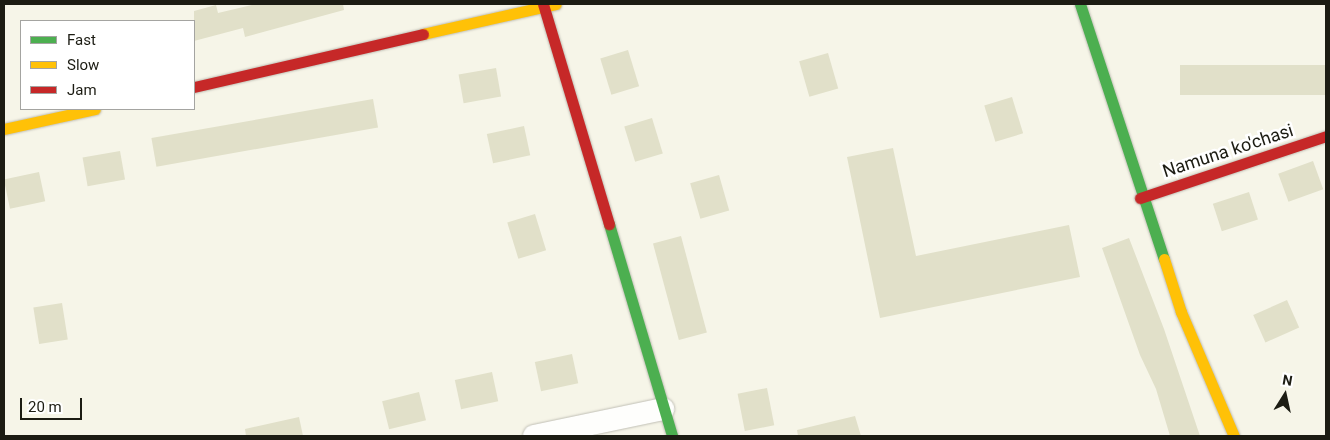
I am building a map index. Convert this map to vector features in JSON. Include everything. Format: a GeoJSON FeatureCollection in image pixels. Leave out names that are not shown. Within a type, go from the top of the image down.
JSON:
{"type":"FeatureCollection","features":[{"type":"Feature","properties":{"kind":"street"},"geometry":{"type":"LineString","coordinates":[[195,86],[556,4]]}},
{"type":"Feature","properties":{"kind":"street"},"geometry":{"type":"LineString","coordinates":[[1080,4],[1140,198],[1181,312],[1234,436]]}},
{"type":"Feature","properties":{"kind":"street"},"geometry":{"type":"LineString","coordinates":[[544,6],[672,436]]}},
{"type":"Feature","properties":{"kind":"street"},"geometry":{"type":"LineString","coordinates":[[4,130],[92,110]]}},
{"type":"Feature","properties":{"kind":"street","name":"Namuna ko'chasi"},"geometry":{"type":"LineString","coordinates":[[1140,198],[1326,136]]}},
{"type":"Feature","properties":{"kind":"street"},"geometry":{"type":"LineString","coordinates":[[534,436],[663,409]]}},
{"type":"Feature","properties":{"kind":"building"},"geometry":{"type":"Polygon","coordinates":[[[256,4],[343,4],[344,10],[245,37],[243,28],[195,41],[194,11],[216,5],[218,13],[256,4]]]}},
{"type":"Feature","properties":{"kind":"building"},"geometry":{"type":"Polygon","coordinates":[[[628,50],[639,86],[611,95],[600,58],[628,50]]]}},
{"type":"Feature","properties":{"kind":"building"},"geometry":{"type":"Polygon","coordinates":[[[828,53],[838,89],[809,97],[799,61],[828,53]]]}},
{"type":"Feature","properties":{"kind":"building"},"geometry":{"type":"Polygon","coordinates":[[[1180,65],[1326,65],[1326,95],[1180,95],[1180,65]]]}},
{"type":"Feature","properties":{"kind":"building"},"geometry":{"type":"Polygon","coordinates":[[[496,68],[501,97],[464,103],[459,75],[496,68]]]}},
{"type":"Feature","properties":{"kind":"building"},"geometry":{"type":"Polygon","coordinates":[[[1012,97],[1023,133],[995,142],[984,105],[1012,97]]]}},
{"type":"Feature","properties":{"kind":"building"},"geometry":{"type":"Polygon","coordinates":[[[373,99],[378,128],[156,167],[151,138],[373,99]]]}},
{"type":"Feature","properties":{"kind":"building"},"geometry":{"type":"Polygon","coordinates":[[[652,118],[663,153],[635,162],[624,126],[652,118]]]}},
{"type":"Feature","properties":{"kind":"building"},"geometry":{"type":"Polygon","coordinates":[[[524,126],[530,155],[493,163],[487,134],[524,126]]]}},
{"type":"Feature","properties":{"kind":"building"},"geometry":{"type":"Polygon","coordinates":[[[893,148],[916,256],[1069,225],[1080,277],[880,318],[847,157],[893,148]]]}},
{"type":"Feature","properties":{"kind":"building"},"geometry":{"type":"Polygon","coordinates":[[[120,151],[125,180],[88,186],[83,158],[120,151]]]}},
{"type":"Feature","properties":{"kind":"building"},"geometry":{"type":"Polygon","coordinates":[[[1313,161],[1323,189],[1288,202],[1278,174],[1313,161]]]}},
{"type":"Feature","properties":{"kind":"building"},"geometry":{"type":"Polygon","coordinates":[[[39,172],[45,201],[10,209],[4,179],[39,172]]]}},
{"type":"Feature","properties":{"kind":"building"},"geometry":{"type":"Polygon","coordinates":[[[719,175],[729,211],[700,219],[690,183],[719,175]]]}},
{"type":"Feature","properties":{"kind":"building"},"geometry":{"type":"Polygon","coordinates":[[[1249,192],[1258,220],[1222,231],[1213,204],[1249,192]]]}},
{"type":"Feature","properties":{"kind":"building"},"geometry":{"type":"Polygon","coordinates":[[[535,214],[546,250],[518,259],[507,222],[535,214]]]}},
{"type":"Feature","properties":{"kind":"building"},"geometry":{"type":"Polygon","coordinates":[[[681,236],[707,333],[679,340],[653,244],[681,236]]]}},
{"type":"Feature","properties":{"kind":"building"},"geometry":{"type":"Polygon","coordinates":[[[1129,238],[1164,329],[1200,436],[1170,436],[1156,389],[1140,355],[1102,248],[1129,238]]]}},
{"type":"Feature","properties":{"kind":"building"},"geometry":{"type":"Polygon","coordinates":[[[1287,300],[1299,327],[1265,342],[1253,315],[1287,300]]]}},
{"type":"Feature","properties":{"kind":"building"},"geometry":{"type":"Polygon","coordinates":[[[62,303],[68,340],[39,344],[33,308],[62,303]]]}},
{"type":"Feature","properties":{"kind":"building"},"geometry":{"type":"Polygon","coordinates":[[[572,354],[578,383],[541,391],[535,362],[572,354]]]}},
{"type":"Feature","properties":{"kind":"building"},"geometry":{"type":"Polygon","coordinates":[[[492,372],[498,401],[461,409],[455,380],[492,372]]]}},
{"type":"Feature","properties":{"kind":"building"},"geometry":{"type":"Polygon","coordinates":[[[767,388],[774,425],[745,431],[738,394],[767,388]]]}},
{"type":"Feature","properties":{"kind":"building"},"geometry":{"type":"Polygon","coordinates":[[[419,392],[426,420],[389,429],[382,401],[419,392]]]}},
{"type":"Feature","properties":{"kind":"building"},"geometry":{"type":"Polygon","coordinates":[[[855,416],[861,436],[798,436],[797,430],[855,416]]]}},
{"type":"Feature","properties":{"kind":"building"},"geometry":{"type":"Polygon","coordinates":[[[299,417],[303,436],[246,436],[245,429],[299,417]]]}},
{"type":"Feature","properties":{"kind":"traffic: fast"},"geometry":{"type":"LineString","coordinates":[[1080,4],[1164,259]]}},
{"type":"Feature","properties":{"kind":"traffic: fast"},"geometry":{"type":"LineString","coordinates":[[609,224],[672,436]]}},
{"type":"Feature","properties":{"kind":"traffic: slow"},"geometry":{"type":"LineString","coordinates":[[423,34],[556,4]]}},
{"type":"Feature","properties":{"kind":"traffic: slow"},"geometry":{"type":"LineString","coordinates":[[4,129],[90,110]]}},
{"type":"Feature","properties":{"kind":"traffic: slow"},"geometry":{"type":"LineString","coordinates":[[1164,259],[1181,312],[1234,436]]}},
{"type":"Feature","properties":{"kind":"traffic: jam"},"geometry":{"type":"LineString","coordinates":[[543,4],[609,224]]}},
{"type":"Feature","properties":{"kind":"traffic: jam"},"geometry":{"type":"LineString","coordinates":[[195,87],[423,34]]}},
{"type":"Feature","properties":{"kind":"traffic: jam"},"geometry":{"type":"LineString","coordinates":[[1140,198],[1326,136]]}}]}
